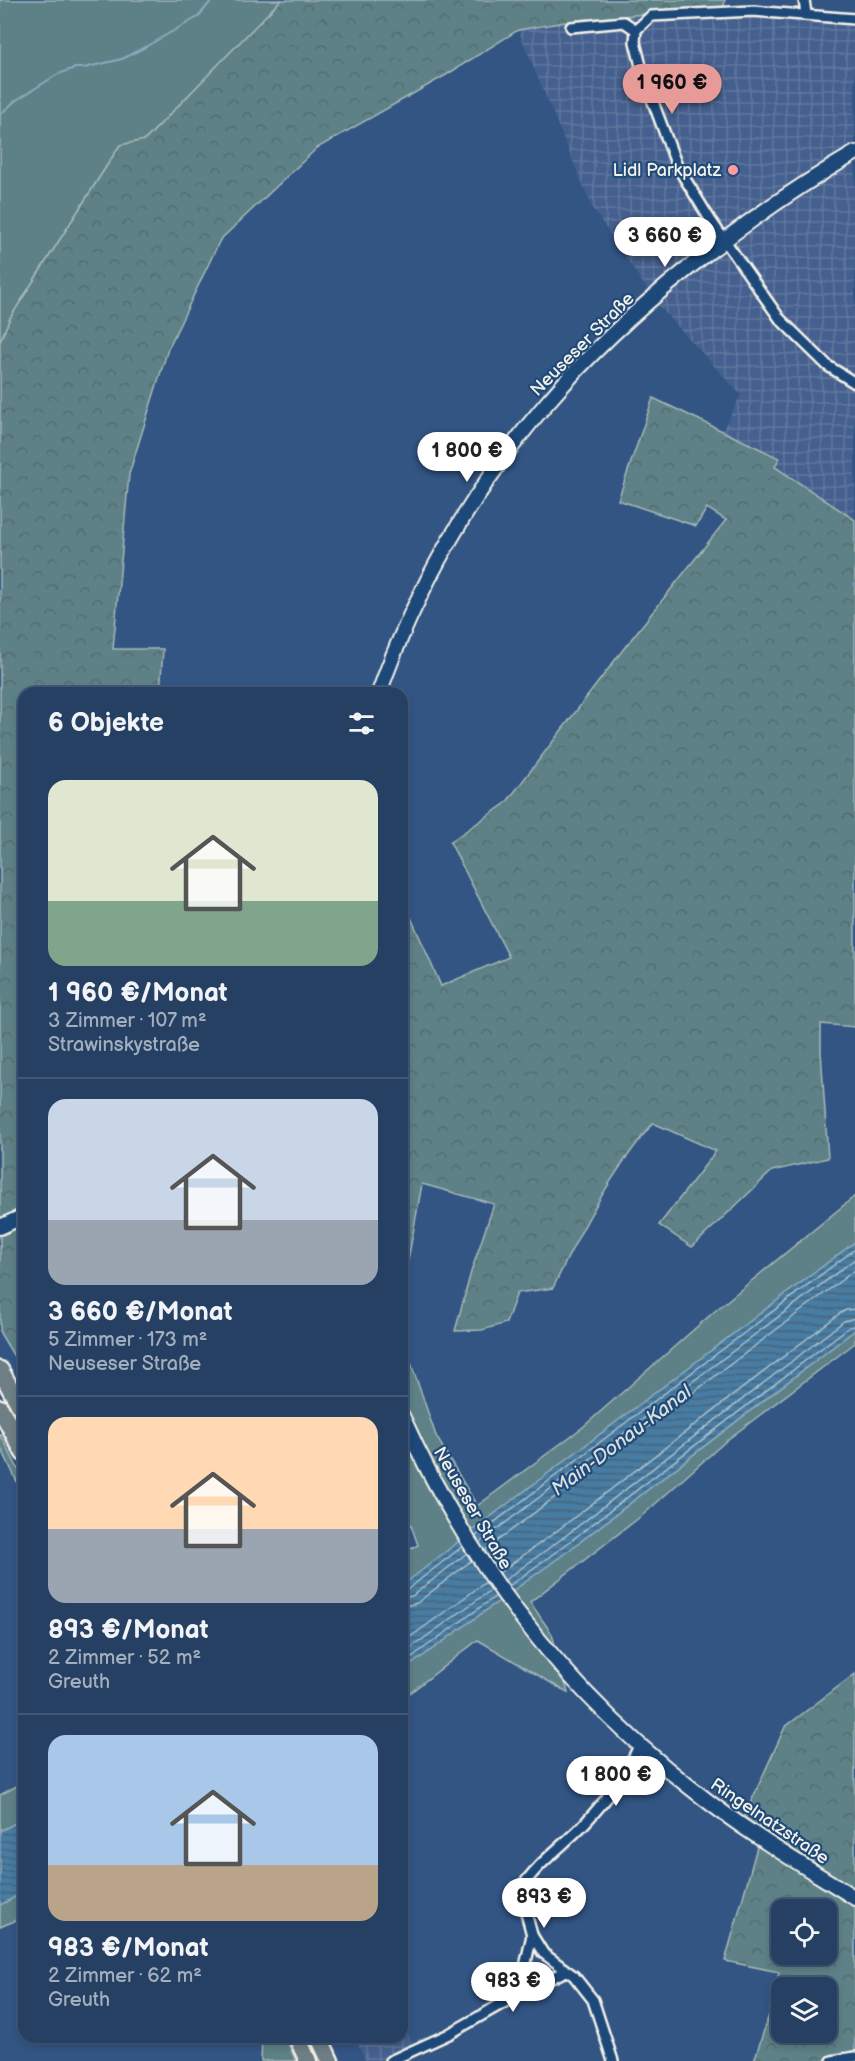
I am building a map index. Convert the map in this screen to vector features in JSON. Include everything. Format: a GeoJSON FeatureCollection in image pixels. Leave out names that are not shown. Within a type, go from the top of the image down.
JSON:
{"type":"FeatureCollection","features":[{"type":"Feature","properties":{"kind":"highway"},"geometry":{"type":"LineString","coordinates":[[0,1370],[18,1402]]}},
{"type":"Feature","properties":{"kind":"highway"},"geometry":{"type":"LineString","coordinates":[[0,1408],[18,1442]]}},
{"type":"Feature","properties":{"kind":"highway"},"geometry":{"type":"LineString","coordinates":[[300,2043],[308,2061]]}},
{"type":"Feature","properties":{"kind":"highway"},"geometry":{"type":"LineString","coordinates":[[322,2043],[330,2061]]}},
{"type":"Feature","properties":{"kind":"main road","name":"Neuseser Straße"},"geometry":{"type":"LineString","coordinates":[[381,687],[412,613],[446,549],[482,489],[525,430],[562,386],[620,329],[724,241],[788,195],[855,153]]}},
{"type":"Feature","properties":{"kind":"main road"},"geometry":{"type":"LineString","coordinates":[[0,1227],[18,1219]]}},
{"type":"Feature","properties":{"kind":"main road","name":"Neuseser Straße"},"geometry":{"type":"LineString","coordinates":[[408,1429],[453,1516],[518,1615]]}},
{"type":"Feature","properties":{"kind":"main road","name":"Ringelnatzstraße"},"geometry":{"type":"LineString","coordinates":[[518,1615],[579,1686],[639,1745],[733,1820],[855,1898]]}},
{"type":"Feature","properties":{"kind":"street"},"geometry":{"type":"LineString","coordinates":[[804,0],[806,14]]}},
{"type":"Feature","properties":{"kind":"street"},"geometry":{"type":"LineString","coordinates":[[855,19],[753,11],[651,16],[636,30],[635,42],[644,78],[677,166],[724,241],[780,319],[828,366],[855,383]]}},
{"type":"Feature","properties":{"kind":"street"},"geometry":{"type":"LineString","coordinates":[[571,27],[624,22],[636,30]]}},
{"type":"Feature","properties":{"kind":"street"},"geometry":{"type":"LineString","coordinates":[[614,2061],[593,2000],[574,1976],[543,1953],[532,1935],[520,1890],[525,1881],[548,1857],[584,1824],[616,1785],[636,1756],[639,1745]]}},
{"type":"Feature","properties":{"kind":"street"},"geometry":{"type":"LineString","coordinates":[[519,1994],[532,1935]]}},
{"type":"Feature","properties":{"kind":"street"},"geometry":{"type":"LineString","coordinates":[[390,2061],[449,2034],[519,1994],[566,1971]]}},
{"type":"Feature","properties":{"kind":"street"},"geometry":{"type":"LineString","coordinates":[[832,2061],[855,2057]]}},
{"type":"Feature","properties":{"kind":"shaded area"},"geometry":{"type":"Polygon","coordinates":[[[724,7],[726,16],[855,24],[855,520],[775,467],[779,458],[722,431],[741,395],[657,304],[593,209],[518,30],[578,20],[724,7]]]}},
{"type":"Feature","properties":{"kind":"shaded area"},"geometry":{"type":"Polygon","coordinates":[[[408,2033],[416,2051],[393,2061],[366,2061],[358,2043],[408,2043],[408,2033]]]}},
{"type":"Feature","properties":{"kind":"green space"},"geometry":{"type":"Polygon","coordinates":[[[0,0],[281,0],[144,141],[120,145],[10,318],[0,342],[0,0]]]}},
{"type":"Feature","properties":{"kind":"green space"},"geometry":{"type":"Polygon","coordinates":[[[281,0],[725,0],[724,7],[578,20],[518,30],[446,75],[317,148],[220,240],[168,349],[129,474],[113,649],[163,649],[160,687],[18,687],[18,1363],[0,1333],[0,342],[10,318],[120,145],[145,140],[281,0]]]}},
{"type":"Feature","properties":{"kind":"green space"},"geometry":{"type":"Polygon","coordinates":[[[653,398],[779,458],[775,467],[855,520],[855,1027],[821,1024],[828,1158],[772,1171],[692,1247],[659,1225],[716,1151],[653,1123],[598,1202],[553,1288],[517,1293],[506,1323],[482,1330],[455,1331],[471,1272],[494,1204],[422,1184],[408,1260],[408,911],[441,986],[509,957],[450,842],[506,803],[726,520],[707,508],[696,526],[618,500],[653,398]]]}},
{"type":"Feature","properties":{"kind":"green space"},"geometry":{"type":"Polygon","coordinates":[[[855,1196],[855,1242],[408,1581],[408,1551],[418,1545],[408,1517],[408,1354],[436,1436],[477,1506],[583,1427],[716,1310],[855,1196]]]}},
{"type":"Feature","properties":{"kind":"green space"},"geometry":{"type":"Polygon","coordinates":[[[855,1330],[855,1343],[727,1440],[644,1514],[530,1602],[552,1634],[568,1693],[478,1640],[408,1694],[408,1667],[568,1551],[855,1330]]]}},
{"type":"Feature","properties":{"kind":"green space"},"geometry":{"type":"Polygon","coordinates":[[[0,1433],[18,1469],[18,1484],[0,1445],[0,1433]]]}},
{"type":"Feature","properties":{"kind":"green space"},"geometry":{"type":"Polygon","coordinates":[[[855,1674],[855,2061],[754,2061],[771,2006],[771,2043],[837,2043],[837,1977],[778,1977],[779,1972],[725,1961],[759,1840],[740,1826],[785,1727],[855,1674]]]}},
{"type":"Feature","properties":{"kind":"green space"},"geometry":{"type":"Polygon","coordinates":[[[18,1785],[18,1822],[0,1831],[0,1795],[18,1785]]]}},
{"type":"Feature","properties":{"kind":"green space"},"geometry":{"type":"Polygon","coordinates":[[[18,1895],[18,1920],[0,1927],[0,1905],[18,1895]]]}},
{"type":"Feature","properties":{"kind":"green space"},"geometry":{"type":"Polygon","coordinates":[[[262,2043],[288,2043],[296,2061],[261,2061],[262,2043]]]}},
{"type":"Feature","properties":{"kind":"water","name":"Main-Donau-Kanal"},"geometry":{"type":"Polygon","coordinates":[[[855,1242],[855,1330],[568,1551],[408,1667],[408,1581],[855,1242]]]}},
{"type":"Feature","properties":{"kind":"water"},"geometry":{"type":"Polygon","coordinates":[[[18,1822],[18,1895],[0,1905],[0,1831],[18,1822]]]}},
{"type":"Feature","properties":{"kind":"waterway"},"geometry":{"type":"LineString","coordinates":[[0,115],[15,101],[58,74],[75,68],[122,59],[145,47],[198,17],[212,0]]}},
{"type":"Feature","properties":{"kind":"place","name":"Lidl Parkplatz"},"geometry":{"type":"Point","coordinates":[733,170]}}]}
